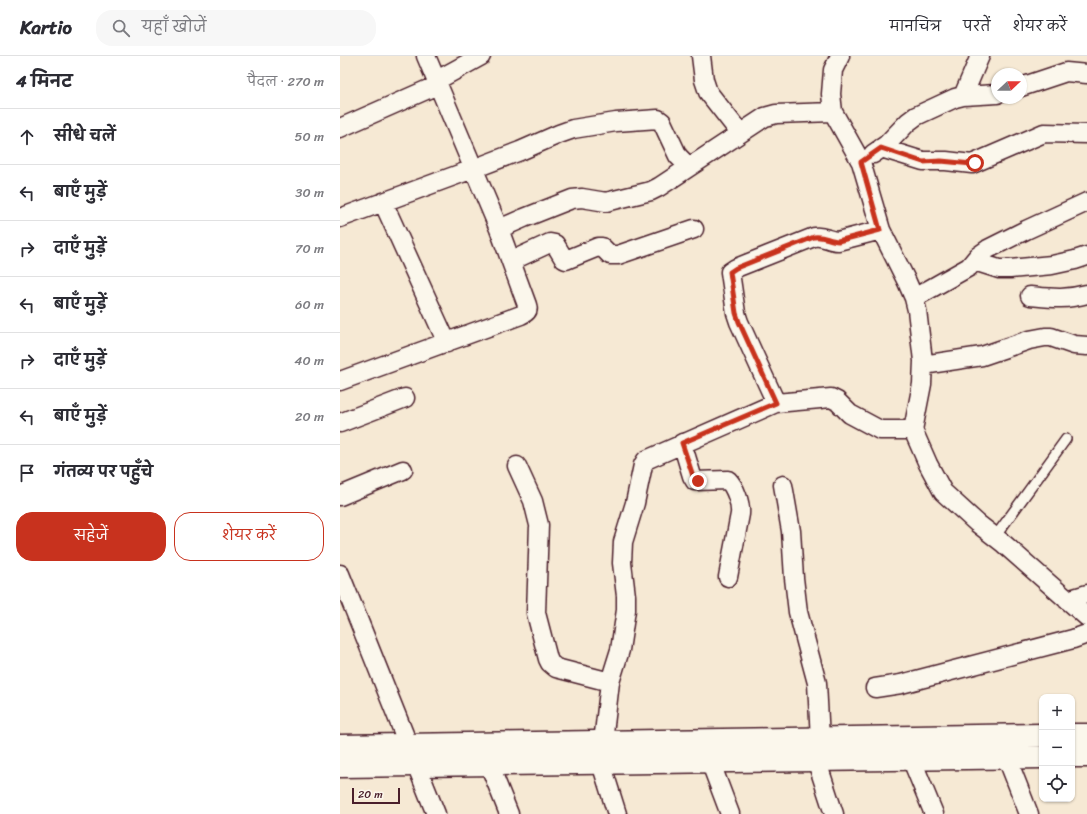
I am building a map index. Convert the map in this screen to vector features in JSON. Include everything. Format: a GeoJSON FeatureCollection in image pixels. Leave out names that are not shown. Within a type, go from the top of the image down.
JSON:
{"type":"FeatureCollection","features":[{"type":"Feature","properties":{"kind":"main road"},"geometry":{"type":"LineString","coordinates":[[340,766],[412,755],[818,749],[1039,735]]}},
{"type":"Feature","properties":{"kind":"main road"},"geometry":{"type":"LineString","coordinates":[[1075,735],[1087,735]]}},
{"type":"Feature","properties":{"kind":"main road"},"geometry":{"type":"LineString","coordinates":[[340,746],[489,764],[602,753],[710,761],[818,749],[911,758],[1039,757]]}},
{"type":"Feature","properties":{"kind":"main road"},"geometry":{"type":"LineString","coordinates":[[1075,756],[1087,756]]}},
{"type":"Feature","properties":{"kind":"street"},"geometry":{"type":"LineString","coordinates":[[340,382],[521,315],[528,310],[528,305],[499,229],[426,56]]}},
{"type":"Feature","properties":{"kind":"street"},"geometry":{"type":"LineString","coordinates":[[340,128],[433,87],[441,78],[481,56]]}},
{"type":"Feature","properties":{"kind":"street"},"geometry":{"type":"LineString","coordinates":[[701,56],[704,80],[708,92],[740,133]]}},
{"type":"Feature","properties":{"kind":"street"},"geometry":{"type":"LineString","coordinates":[[840,56],[833,70],[833,112],[861,162],[880,230],[914,298],[917,310],[923,365],[922,384],[913,430],[928,464],[943,492],[1087,617]]}},
{"type":"Feature","properties":{"kind":"street"},"geometry":{"type":"LineString","coordinates":[[963,96],[980,56]]}},
{"type":"Feature","properties":{"kind":"street"},"geometry":{"type":"LineString","coordinates":[[1027,85],[1066,72],[1087,74]]}},
{"type":"Feature","properties":{"kind":"street"},"geometry":{"type":"LineString","coordinates":[[861,162],[881,148],[916,116],[950,100],[963,96],[991,94]]}},
{"type":"Feature","properties":{"kind":"street"},"geometry":{"type":"LineString","coordinates":[[499,229],[572,199],[582,198],[606,202],[651,191],[765,117],[776,114],[833,112]]}},
{"type":"Feature","properties":{"kind":"street"},"geometry":{"type":"LineString","coordinates":[[340,218],[473,169],[573,129],[616,122],[658,119],[662,122],[680,159],[689,167]]}},
{"type":"Feature","properties":{"kind":"street"},"geometry":{"type":"LineString","coordinates":[[881,148],[923,162],[941,161],[972,164],[1044,133],[1087,134]]}},
{"type":"Feature","properties":{"kind":"street"},"geometry":{"type":"LineString","coordinates":[[384,202],[447,343]]}},
{"type":"Feature","properties":{"kind":"street"},"geometry":{"type":"LineString","coordinates":[[914,298],[969,267],[978,256],[988,249],[1087,202]]}},
{"type":"Feature","properties":{"kind":"street"},"geometry":{"type":"LineString","coordinates":[[511,261],[550,243],[555,244],[564,259],[568,259],[598,246],[602,247],[610,255],[618,255],[694,229]]}},
{"type":"Feature","properties":{"kind":"street"},"geometry":{"type":"LineString","coordinates":[[776,403],[739,322],[736,313],[730,272],[736,268],[814,237],[822,236],[838,241],[880,230]]}},
{"type":"Feature","properties":{"kind":"street"},"geometry":{"type":"LineString","coordinates":[[974,261],[999,269],[1010,269],[1052,265],[1087,256]]}},
{"type":"Feature","properties":{"kind":"street"},"geometry":{"type":"LineString","coordinates":[[1030,296],[1063,299],[1087,294]]}},
{"type":"Feature","properties":{"kind":"street"},"geometry":{"type":"LineString","coordinates":[[923,365],[982,356],[1029,340],[1045,337],[1051,337],[1074,345],[1087,346]]}},
{"type":"Feature","properties":{"kind":"street"},"geometry":{"type":"LineString","coordinates":[[340,423],[405,398]]}},
{"type":"Feature","properties":{"kind":"street"},"geometry":{"type":"LineString","coordinates":[[617,814],[602,753],[610,682],[620,650],[626,610],[622,563],[623,542],[644,462],[648,458],[776,403],[831,398],[837,401],[850,414],[880,430],[913,430]]}},
{"type":"Feature","properties":{"kind":"street"},"geometry":{"type":"LineString","coordinates":[[682,443],[692,476],[695,481],[728,480],[740,506],[740,514],[728,576]]}},
{"type":"Feature","properties":{"kind":"street"},"geometry":{"type":"LineString","coordinates":[[517,466],[533,501],[539,525],[536,613],[548,659],[556,668],[610,682]]}},
{"type":"Feature","properties":{"kind":"street"},"geometry":{"type":"LineString","coordinates":[[340,496],[403,470]]}},
{"type":"Feature","properties":{"kind":"street"},"geometry":{"type":"LineString","coordinates":[[783,485],[791,531],[798,612],[817,683],[818,749],[834,814]]}},
{"type":"Feature","properties":{"kind":"street"},"geometry":{"type":"LineString","coordinates":[[340,574],[436,814]]}},
{"type":"Feature","properties":{"kind":"street"},"geometry":{"type":"LineString","coordinates":[[1067,600],[1087,594]]}},
{"type":"Feature","properties":{"kind":"street"},"geometry":{"type":"LineString","coordinates":[[875,688],[901,684],[1087,634]]}},
{"type":"Feature","properties":{"kind":"street"},"geometry":{"type":"LineString","coordinates":[[911,758],[934,814]]}},
{"type":"Feature","properties":{"kind":"street"},"geometry":{"type":"LineString","coordinates":[[1007,758],[1029,814]]}},
{"type":"Feature","properties":{"kind":"street"},"geometry":{"type":"LineString","coordinates":[[710,761],[730,814]]}},
{"type":"Feature","properties":{"kind":"street"},"geometry":{"type":"LineString","coordinates":[[489,764],[509,814]]}},
{"type":"Feature","properties":{"kind":"lane"},"geometry":{"type":"LineString","coordinates":[[995,537],[1066,439]]}},
{"type":"Feature","properties":{"kind":"route"},"geometry":{"type":"LineString","coordinates":[[698,481],[695,481],[694,479],[682,443],[776,403],[739,322],[736,313],[730,272],[736,268],[814,237],[822,236],[838,241],[880,230],[861,162],[881,148],[923,162],[941,161],[975,163]]}}]}
